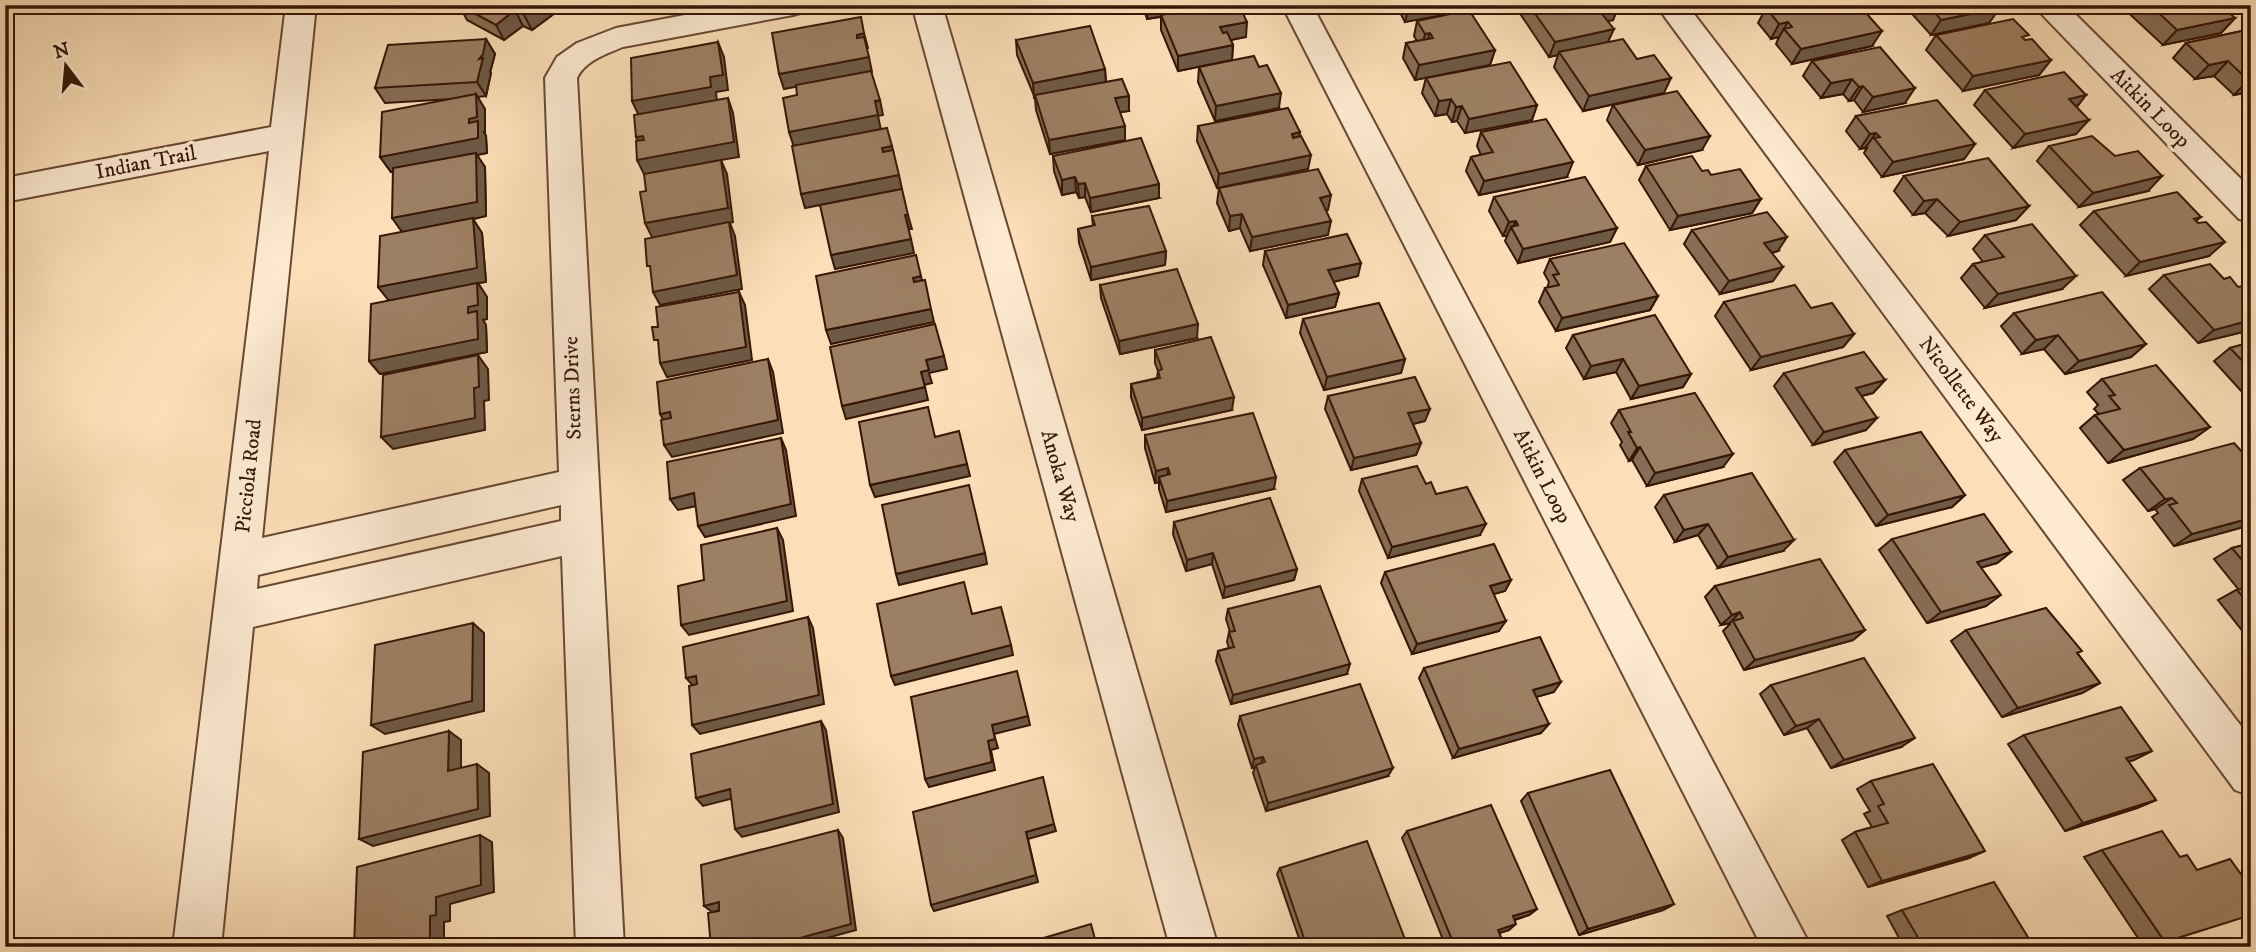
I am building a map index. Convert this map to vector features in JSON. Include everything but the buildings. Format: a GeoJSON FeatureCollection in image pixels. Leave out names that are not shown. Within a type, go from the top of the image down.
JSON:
{"type":"FeatureCollection","features":[{"type":"Feature","properties":{"kind":"street","name":"Picciola Road"},"geometry":{"type":"LineString","coordinates":[[197,947],[301,5]]}},
{"type":"Feature","properties":{"kind":"street","name":"Sterns Drive"},"geometry":{"type":"LineString","coordinates":[[600,947],[577,485],[561,78],[568,65],[588,50],[616,38],[793,5]]}},
{"type":"Feature","properties":{"kind":"street","name":"Anoka Way"},"geometry":{"type":"LineString","coordinates":[[927,5],[1194,947]]}},
{"type":"Feature","properties":{"kind":"street","name":"Aitkin Loop"},"geometry":{"type":"LineString","coordinates":[[1297,5],[1787,947]]}},
{"type":"Feature","properties":{"kind":"street","name":"Nicollette Way"},"geometry":{"type":"LineString","coordinates":[[1671,5],[2251,775]]}},
{"type":"Feature","properties":{"kind":"street","name":"Aitkin Loop"},"geometry":{"type":"LineString","coordinates":[[2048,5],[2251,210]]}},
{"type":"Feature","properties":{"kind":"street","name":"Indian Trail"},"geometry":{"type":"LineString","coordinates":[[5,190],[287,136]]}},
{"type":"Feature","properties":{"kind":"street"},"geometry":{"type":"LineString","coordinates":[[240,561],[577,485]]}},
{"type":"Feature","properties":{"kind":"street"},"geometry":{"type":"LineString","coordinates":[[234,613],[580,534]]}}]}
